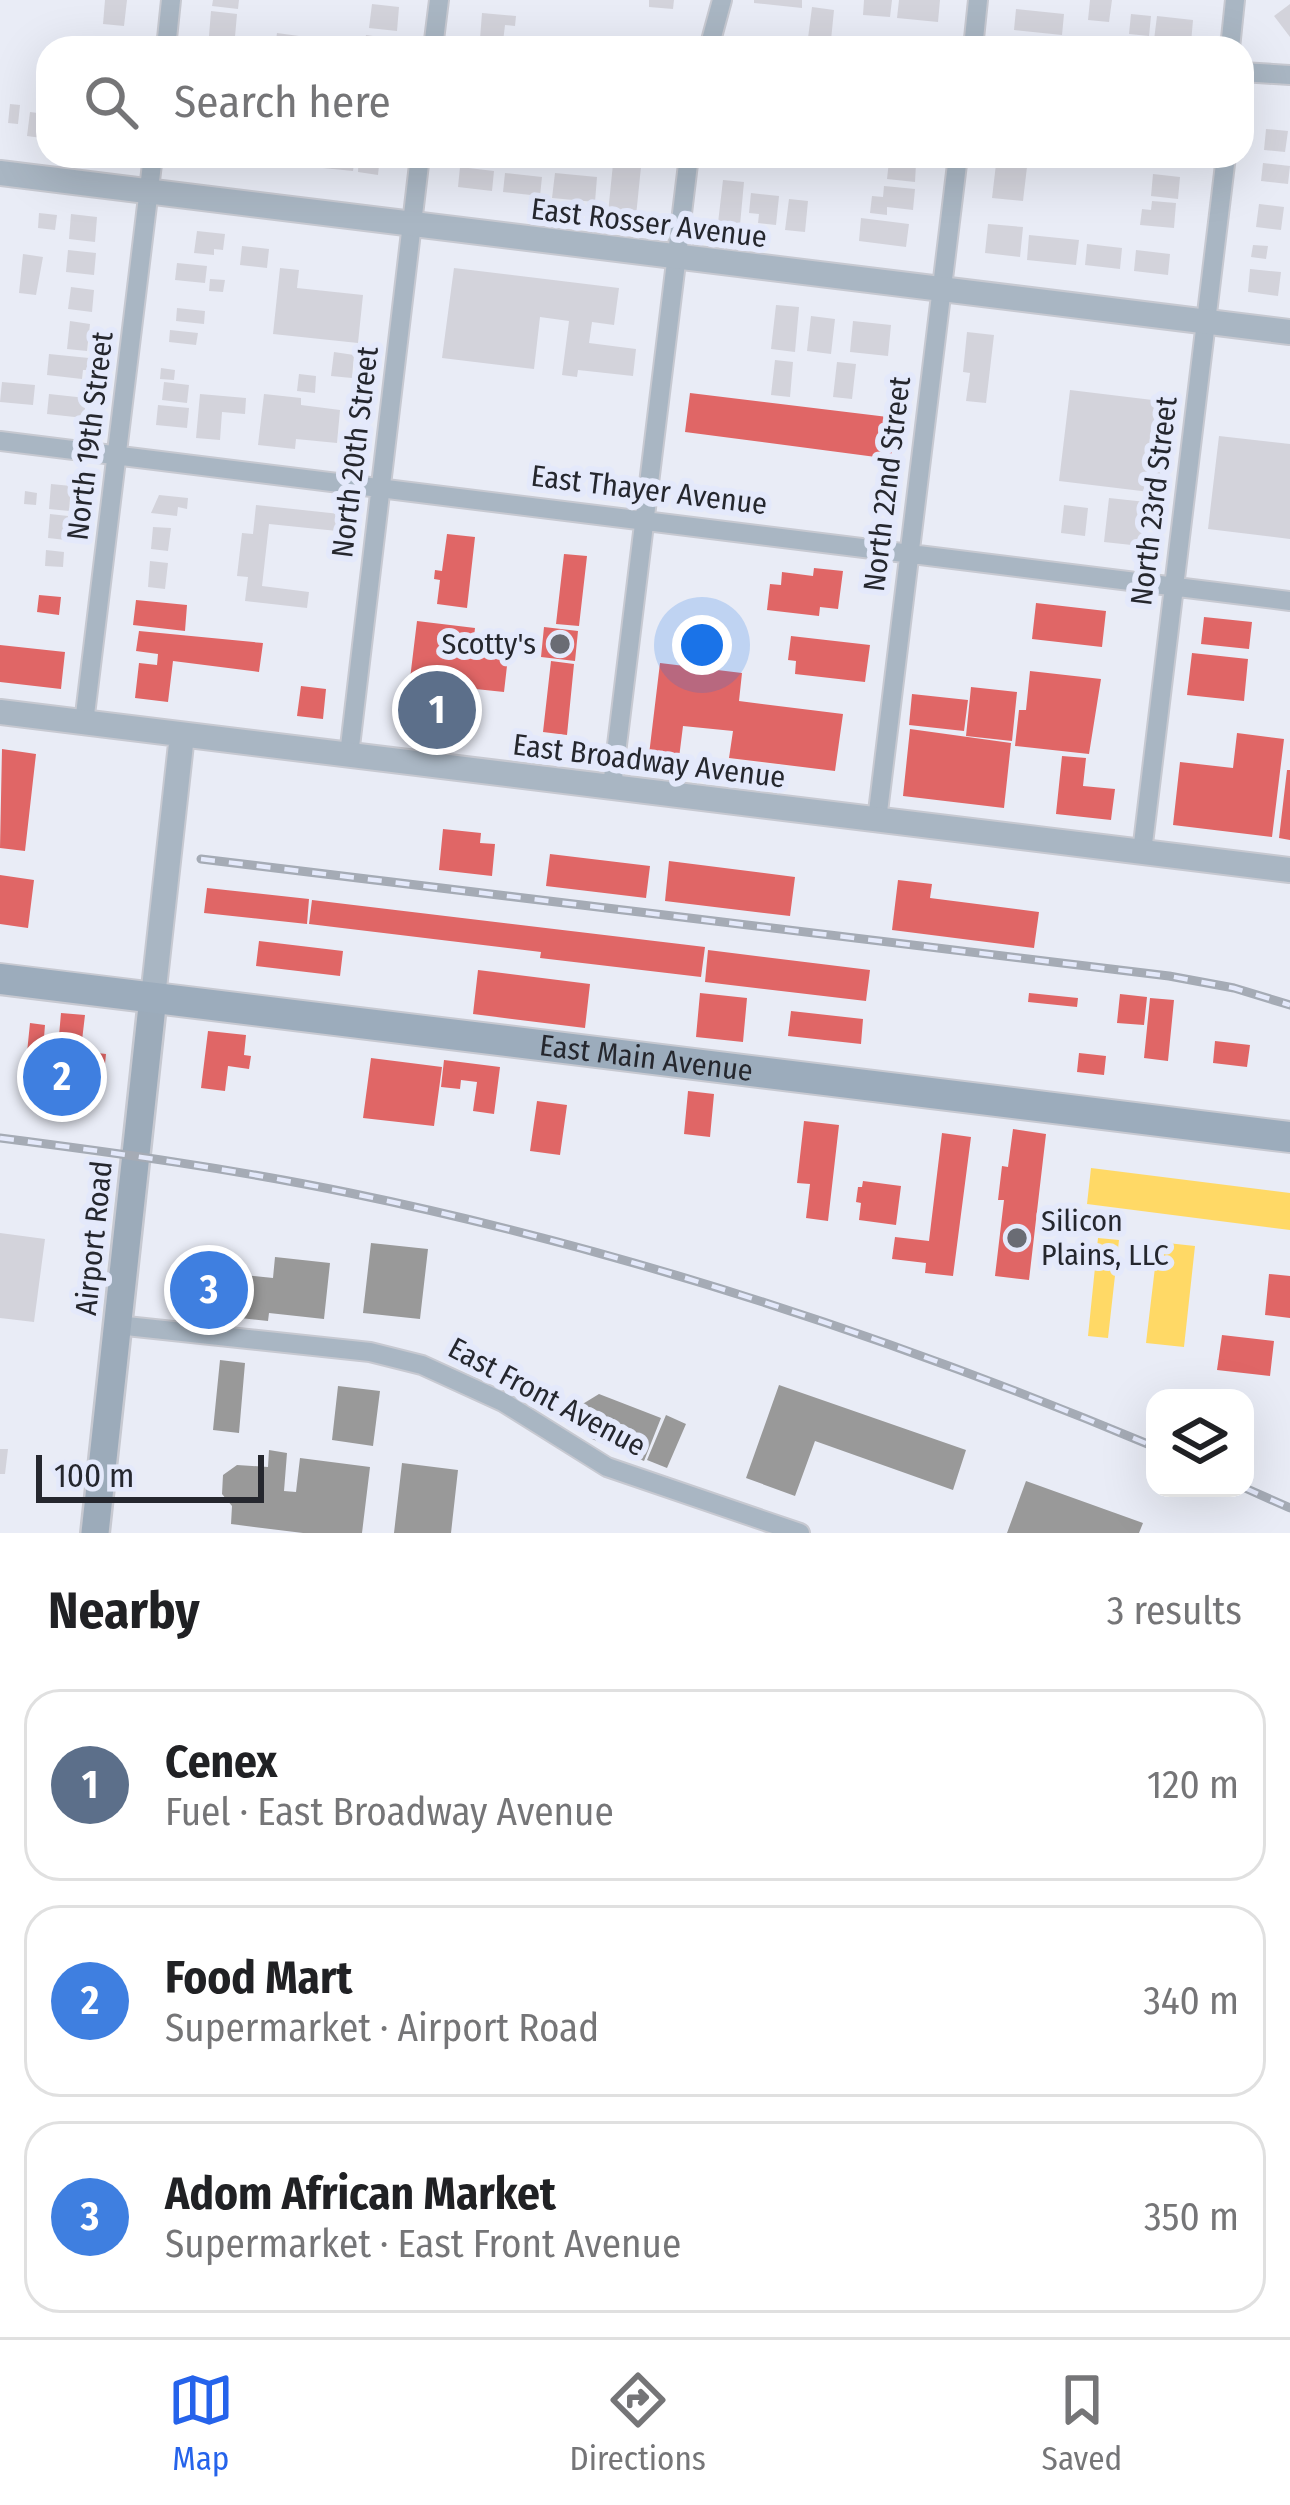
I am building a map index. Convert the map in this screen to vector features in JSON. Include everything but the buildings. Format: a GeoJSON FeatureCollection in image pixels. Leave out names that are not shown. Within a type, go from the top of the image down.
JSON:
{"type":"FeatureCollection","features":[{"type":"Feature","properties":{"kind":"main road","name":"East Main Avenue"},"geometry":{"type":"LineString","coordinates":[[0,979],[1290,1137]]}},
{"type":"Feature","properties":{"kind":"main road","name":"Airport Road"},"geometry":{"type":"LineString","coordinates":[[95,1533],[153,997]]}},
{"type":"Feature","properties":{"kind":"street"},"geometry":{"type":"LineString","coordinates":[[167,36],[171,0]]}},
{"type":"Feature","properties":{"kind":"street"},"geometry":{"type":"LineString","coordinates":[[434,36],[439,0]]}},
{"type":"Feature","properties":{"kind":"street"},"geometry":{"type":"LineString","coordinates":[[713,36],[722,0]]}},
{"type":"Feature","properties":{"kind":"street"},"geometry":{"type":"LineString","coordinates":[[974,36],[978,0]]}},
{"type":"Feature","properties":{"kind":"street"},"geometry":{"type":"LineString","coordinates":[[1231,36],[1235,0]]}},
{"type":"Feature","properties":{"kind":"street"},"geometry":{"type":"LineString","coordinates":[[1254,73],[1290,75]]}},
{"type":"Feature","properties":{"kind":"street","name":"North 19th Street"},"geometry":{"type":"LineString","coordinates":[[84,722],[152,168]]}},
{"type":"Feature","properties":{"kind":"street","name":"North 20th Street"},"geometry":{"type":"LineString","coordinates":[[349,755],[419,168]]}},
{"type":"Feature","properties":{"kind":"street"},"geometry":{"type":"LineString","coordinates":[[612,787],[687,168]]}},
{"type":"Feature","properties":{"kind":"street","name":"North 22nd Street"},"geometry":{"type":"LineString","coordinates":[[877,820],[956,168]]}},
{"type":"Feature","properties":{"kind":"street","name":"North 23rd Street"},"geometry":{"type":"LineString","coordinates":[[1142,852],[1225,168]]}},
{"type":"Feature","properties":{"kind":"street","name":"East Rosser Avenue"},"geometry":{"type":"LineString","coordinates":[[0,173],[1290,332]]}},
{"type":"Feature","properties":{"kind":"street","name":"East Thayer Avenue"},"geometry":{"type":"LineString","coordinates":[[0,441],[1290,601]]}},
{"type":"Feature","properties":{"kind":"street","name":"East Broadway Avenue"},"geometry":{"type":"LineString","coordinates":[[0,712],[1290,870]]}},
{"type":"Feature","properties":{"kind":"street","name":"Airport Road"},"geometry":{"type":"LineString","coordinates":[[153,997],[182,735]]}},
{"type":"Feature","properties":{"kind":"street","name":"East Front Avenue"},"geometry":{"type":"LineString","coordinates":[[117,1325],[370,1352],[422,1365],[475,1387],[607,1467],[800,1533]]}},
{"type":"Feature","properties":{"kind":"railway"},"geometry":{"type":"LineString","coordinates":[[201,859],[1169,976],[1290,1005]]}},
{"type":"Feature","properties":{"kind":"railway"},"geometry":{"type":"LineString","coordinates":[[0,1138],[306,1184],[556,1241],[859,1334],[1146,1443]]}},
{"type":"Feature","properties":{"kind":"railway"},"geometry":{"type":"LineString","coordinates":[[1254,1492],[1290,1508]]}},
{"type":"Feature","properties":{"kind":"place","name":"Scotty's"},"geometry":{"type":"Point","coordinates":[560,644]}},
{"type":"Feature","properties":{"kind":"place","name":"Cenex"},"geometry":{"type":"Point","coordinates":[437,710]}},
{"type":"Feature","properties":{"kind":"place","name":"Food Mart"},"geometry":{"type":"Point","coordinates":[62,1077]}},
{"type":"Feature","properties":{"kind":"place","name":"Silicon Plains, LLC"},"geometry":{"type":"Point","coordinates":[1017,1238]}},
{"type":"Feature","properties":{"kind":"place","name":"Adom African Market"},"geometry":{"type":"Point","coordinates":[209,1290]}}]}
